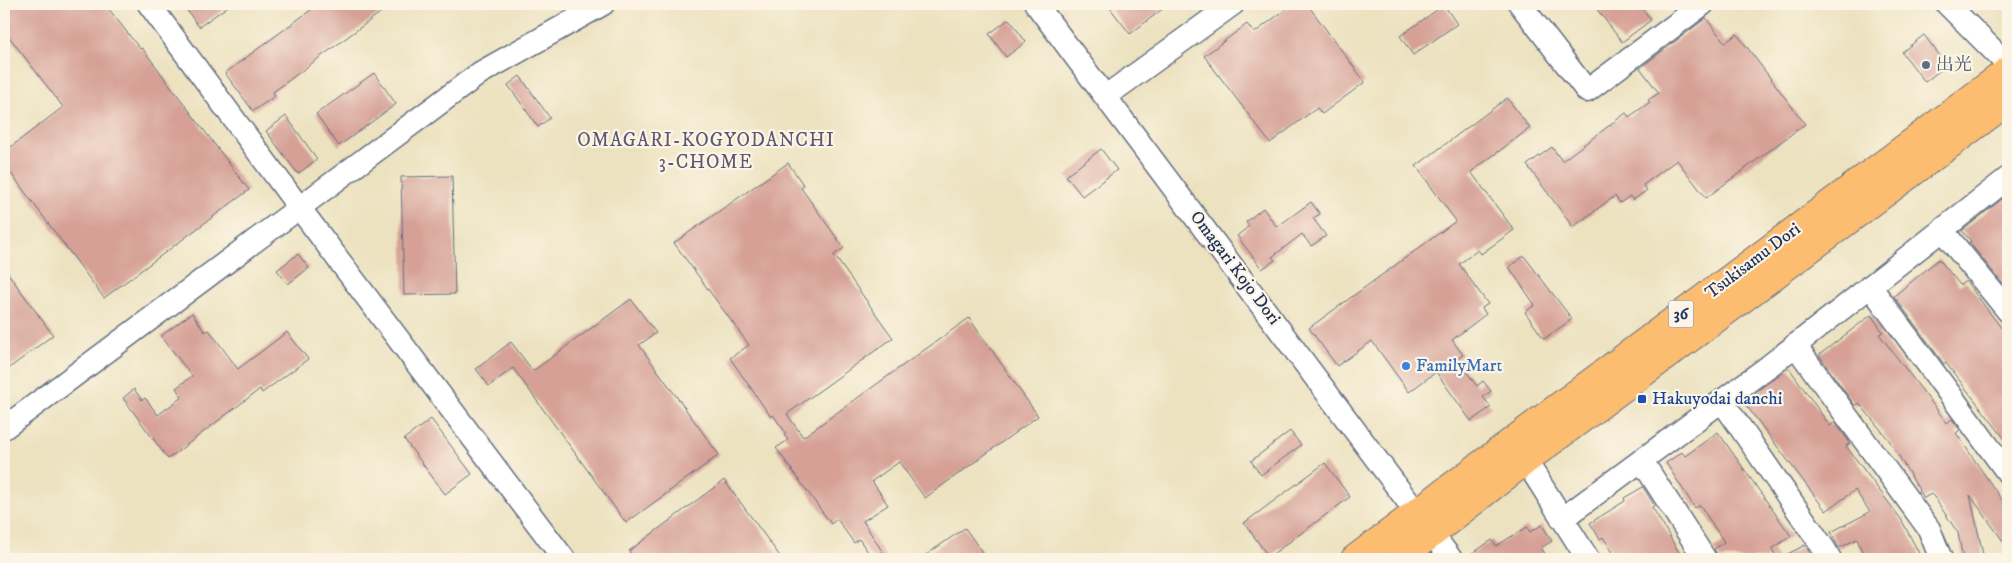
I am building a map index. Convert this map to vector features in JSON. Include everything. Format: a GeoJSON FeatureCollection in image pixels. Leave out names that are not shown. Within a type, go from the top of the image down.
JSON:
{"type":"FeatureCollection","features":[{"type":"Feature","properties":{"kind":"highway","name":"Tsukisamu Dori"},"geometry":{"type":"LineString","coordinates":[[1355,559],[1425,523],[2008,72]]}},
{"type":"Feature","properties":{"kind":"highway","name":"Tsukisamu Dori"},"geometry":{"type":"LineString","coordinates":[[1519,450],[2008,101]]}},
{"type":"Feature","properties":{"kind":"highway","name":"Tsukisamu Dori"},"geometry":{"type":"LineString","coordinates":[[1398,559],[1425,523]]}},
{"type":"Feature","properties":{"kind":"street"},"geometry":{"type":"LineString","coordinates":[[149,4],[298,206],[564,559]]}},
{"type":"Feature","properties":{"kind":"street"},"geometry":{"type":"LineString","coordinates":[[4,428],[298,206],[480,73],[603,4]]}},
{"type":"Feature","properties":{"kind":"street","name":"Omagari Kojo Dori"},"geometry":{"type":"LineString","coordinates":[[1036,4],[1451,559]]}},
{"type":"Feature","properties":{"kind":"street"},"geometry":{"type":"LineString","coordinates":[[1106,96],[1233,4]]}},
{"type":"Feature","properties":{"kind":"street"},"geometry":{"type":"LineString","coordinates":[[1520,4],[1587,91],[1703,4]]}},
{"type":"Feature","properties":{"kind":"street"},"geometry":{"type":"LineString","coordinates":[[1947,4],[2008,65]]}},
{"type":"Feature","properties":{"kind":"street"},"geometry":{"type":"LineString","coordinates":[[1562,519],[1722,401],[2008,178]]}},
{"type":"Feature","properties":{"kind":"street"},"geometry":{"type":"LineString","coordinates":[[1942,230],[2008,311]]}},
{"type":"Feature","properties":{"kind":"street"},"geometry":{"type":"LineString","coordinates":[[1870,286],[2008,473]]}},
{"type":"Feature","properties":{"kind":"street"},"geometry":{"type":"LineString","coordinates":[[1795,345],[1929,529],[1941,559]]}},
{"type":"Feature","properties":{"kind":"street"},"geometry":{"type":"LineString","coordinates":[[1722,401],[1830,559]]}},
{"type":"Feature","properties":{"kind":"street"},"geometry":{"type":"LineString","coordinates":[[1519,450],[1588,559]]}},
{"type":"Feature","properties":{"kind":"street"},"geometry":{"type":"LineString","coordinates":[[1642,461],[1705,559]]}},
{"type":"Feature","properties":{"kind":"building"},"geometry":{"type":"Polygon","coordinates":[[[4,4],[105,4],[140,49],[142,48],[249,190],[104,298],[4,164],[4,152],[63,107],[4,30],[4,4]]]}},
{"type":"Feature","properties":{"kind":"building"},"geometry":{"type":"Polygon","coordinates":[[[194,4],[231,4],[199,27],[186,9],[194,4]]]}},
{"type":"Feature","properties":{"kind":"building"},"geometry":{"type":"Polygon","coordinates":[[[319,4],[392,4],[273,92],[275,96],[253,111],[225,73],[319,4]]]}},
{"type":"Feature","properties":{"kind":"building"},"geometry":{"type":"Polygon","coordinates":[[[1107,4],[1169,4],[1130,34],[1107,4]]]}},
{"type":"Feature","properties":{"kind":"building"},"geometry":{"type":"Polygon","coordinates":[[[1293,4],[1307,4],[1365,82],[1322,114],[1317,108],[1270,143],[1204,56],[1247,24],[1254,33],[1293,4]]]}},
{"type":"Feature","properties":{"kind":"building"},"geometry":{"type":"Polygon","coordinates":[[[1593,4],[1639,4],[1651,20],[1622,42],[1593,4]]]}},
{"type":"Feature","properties":{"kind":"building"},"geometry":{"type":"Polygon","coordinates":[[[1444,5],[1457,24],[1413,55],[1400,36],[1444,5]]]}},
{"type":"Feature","properties":{"kind":"building"},"geometry":{"type":"Polygon","coordinates":[[[1706,18],[1725,43],[1737,34],[1805,124],[1706,198],[1677,160],[1643,185],[1647,190],[1633,200],[1630,196],[1620,203],[1615,196],[1573,227],[1527,165],[1552,147],[1562,161],[1626,113],[1629,117],[1650,102],[1648,100],[1659,93],[1640,68],[1706,18]]]}},
{"type":"Feature","properties":{"kind":"building"},"geometry":{"type":"Polygon","coordinates":[[[1009,19],[1026,42],[1006,57],[989,34],[1009,19]]]}},
{"type":"Feature","properties":{"kind":"building"},"geometry":{"type":"Polygon","coordinates":[[[1924,35],[1947,65],[1925,82],[1902,52],[1924,35]]]}},
{"type":"Feature","properties":{"kind":"building"},"geometry":{"type":"Polygon","coordinates":[[[374,73],[396,104],[339,146],[316,114],[374,73]]]}},
{"type":"Feature","properties":{"kind":"building"},"geometry":{"type":"Polygon","coordinates":[[[520,76],[550,118],[538,127],[508,85],[520,76]]]}},
{"type":"Feature","properties":{"kind":"building"},"geometry":{"type":"Polygon","coordinates":[[[1507,98],[1530,128],[1471,172],[1514,230],[1481,254],[1478,250],[1459,264],[1488,304],[1482,308],[1486,314],[1452,340],[1463,355],[1457,359],[1477,386],[1483,381],[1491,391],[1483,397],[1491,407],[1471,421],[1436,372],[1409,392],[1372,341],[1337,366],[1309,328],[1456,221],[1416,166],[1507,98]]]}},
{"type":"Feature","properties":{"kind":"building"},"geometry":{"type":"Polygon","coordinates":[[[286,116],[317,159],[298,174],[266,131],[286,116]]]}},
{"type":"Feature","properties":{"kind":"building"},"geometry":{"type":"Polygon","coordinates":[[[1101,149],[1117,170],[1082,196],[1066,176],[1101,149]]]}},
{"type":"Feature","properties":{"kind":"building"},"geometry":{"type":"Polygon","coordinates":[[[788,163],[804,186],[801,188],[844,248],[834,255],[893,338],[787,414],[803,437],[969,318],[1038,416],[925,498],[899,462],[872,481],[888,505],[863,521],[887,559],[873,559],[859,539],[854,543],[837,519],[831,524],[776,448],[788,440],[784,435],[786,433],[773,415],[771,417],[730,358],[749,345],[674,243],[788,163]]]}},
{"type":"Feature","properties":{"kind":"building"},"geometry":{"type":"Polygon","coordinates":[[[452,176],[455,294],[404,295],[401,177],[452,176]]]}},
{"type":"Feature","properties":{"kind":"building"},"geometry":{"type":"Polygon","coordinates":[[[2008,194],[2008,278],[2002,283],[1962,231],[2008,194]]]}},
{"type":"Feature","properties":{"kind":"building"},"geometry":{"type":"Polygon","coordinates":[[[1311,202],[1320,214],[1313,218],[1326,236],[1311,246],[1302,234],[1272,257],[1275,260],[1262,269],[1237,236],[1249,226],[1246,222],[1263,208],[1277,227],[1311,202]]]}},
{"type":"Feature","properties":{"kind":"building"},"geometry":{"type":"Polygon","coordinates":[[[298,254],[309,268],[288,284],[277,270],[298,254]]]}},
{"type":"Feature","properties":{"kind":"building"},"geometry":{"type":"Polygon","coordinates":[[[1524,256],[1572,319],[1544,339],[1525,312],[1535,305],[1509,267],[1524,256]]]}},
{"type":"Feature","properties":{"kind":"building"},"geometry":{"type":"Polygon","coordinates":[[[1939,259],[1960,285],[1966,281],[2008,337],[2008,443],[1946,363],[1944,364],[1894,296],[1939,259]]]}},
{"type":"Feature","properties":{"kind":"building"},"geometry":{"type":"Polygon","coordinates":[[[4,268],[53,335],[4,372],[4,268]]]}},
{"type":"Feature","properties":{"kind":"building"},"geometry":{"type":"Polygon","coordinates":[[[631,299],[656,333],[639,345],[719,455],[626,523],[513,368],[489,386],[476,369],[511,342],[533,371],[631,299]]]}},
{"type":"Feature","properties":{"kind":"building"},"geometry":{"type":"Polygon","coordinates":[[[192,313],[205,332],[209,330],[238,369],[287,332],[308,359],[262,393],[260,389],[168,459],[123,398],[134,389],[142,400],[145,398],[158,415],[182,397],[176,388],[192,376],[161,336],[192,313]]]}},
{"type":"Feature","properties":{"kind":"building"},"geometry":{"type":"Polygon","coordinates":[[[1871,315],[1883,332],[1879,334],[1947,423],[1952,419],[1960,430],[1956,433],[2008,509],[2008,548],[1970,495],[1984,559],[1963,559],[1958,533],[1934,497],[1931,494],[1924,498],[1889,440],[1859,403],[1855,406],[1819,355],[1871,315]]]}},
{"type":"Feature","properties":{"kind":"building"},"geometry":{"type":"Polygon","coordinates":[[[1789,368],[1830,426],[1835,422],[1850,443],[1846,446],[1901,519],[1922,559],[1865,559],[1857,539],[1839,548],[1831,532],[1870,512],[1855,490],[1826,511],[1743,401],[1789,368]]]}},
{"type":"Feature","properties":{"kind":"building"},"geometry":{"type":"Polygon","coordinates":[[[431,419],[472,474],[445,494],[404,439],[431,419]]]}},
{"type":"Feature","properties":{"kind":"building"},"geometry":{"type":"Polygon","coordinates":[[[1290,431],[1301,445],[1261,475],[1251,461],[1290,431]]]}},
{"type":"Feature","properties":{"kind":"building"},"geometry":{"type":"Polygon","coordinates":[[[1718,432],[1791,536],[1772,549],[1778,559],[1720,559],[1714,549],[1724,542],[1700,505],[1695,508],[1666,463],[1682,452],[1685,456],[1718,432]]]}},
{"type":"Feature","properties":{"kind":"building"},"geometry":{"type":"Polygon","coordinates":[[[1325,463],[1350,497],[1269,557],[1244,523],[1325,463]]]}},
{"type":"Feature","properties":{"kind":"building"},"geometry":{"type":"Polygon","coordinates":[[[724,480],[782,559],[635,559],[629,551],[724,480]]]}},
{"type":"Feature","properties":{"kind":"building"},"geometry":{"type":"Polygon","coordinates":[[[1643,487],[1654,505],[1652,507],[1683,559],[1617,559],[1603,537],[1600,539],[1590,523],[1625,501],[1624,498],[1643,487]]]}},
{"type":"Feature","properties":{"kind":"building"},"geometry":{"type":"Polygon","coordinates":[[[1542,525],[1552,541],[1541,548],[1549,559],[1464,559],[1492,540],[1496,546],[1527,527],[1530,532],[1542,525]]]}},
{"type":"Feature","properties":{"kind":"building"},"geometry":{"type":"Polygon","coordinates":[[[965,528],[987,559],[920,559],[965,528]]]}},
{"type":"Feature","properties":{"kind":"building"},"geometry":{"type":"Polygon","coordinates":[[[1805,545],[1814,559],[1778,559],[1805,545]]]}},
{"type":"Feature","properties":{"kind":"place","name":"出光"},"geometry":{"type":"Point","coordinates":[1926,65]}},
{"type":"Feature","properties":{"kind":"place","name":"FamilyMart"},"geometry":{"type":"Point","coordinates":[1406,366]}},
{"type":"Feature","properties":{"kind":"place","name":"Hakuyodai danchi"},"geometry":{"type":"Point","coordinates":[1642,399]}},
{"type":"Feature","properties":{"kind":"district","name":"OMAGARI-KOGYODANCHI 3-CHOME"},"geometry":{"type":"Point","coordinates":[706,151]}}]}
